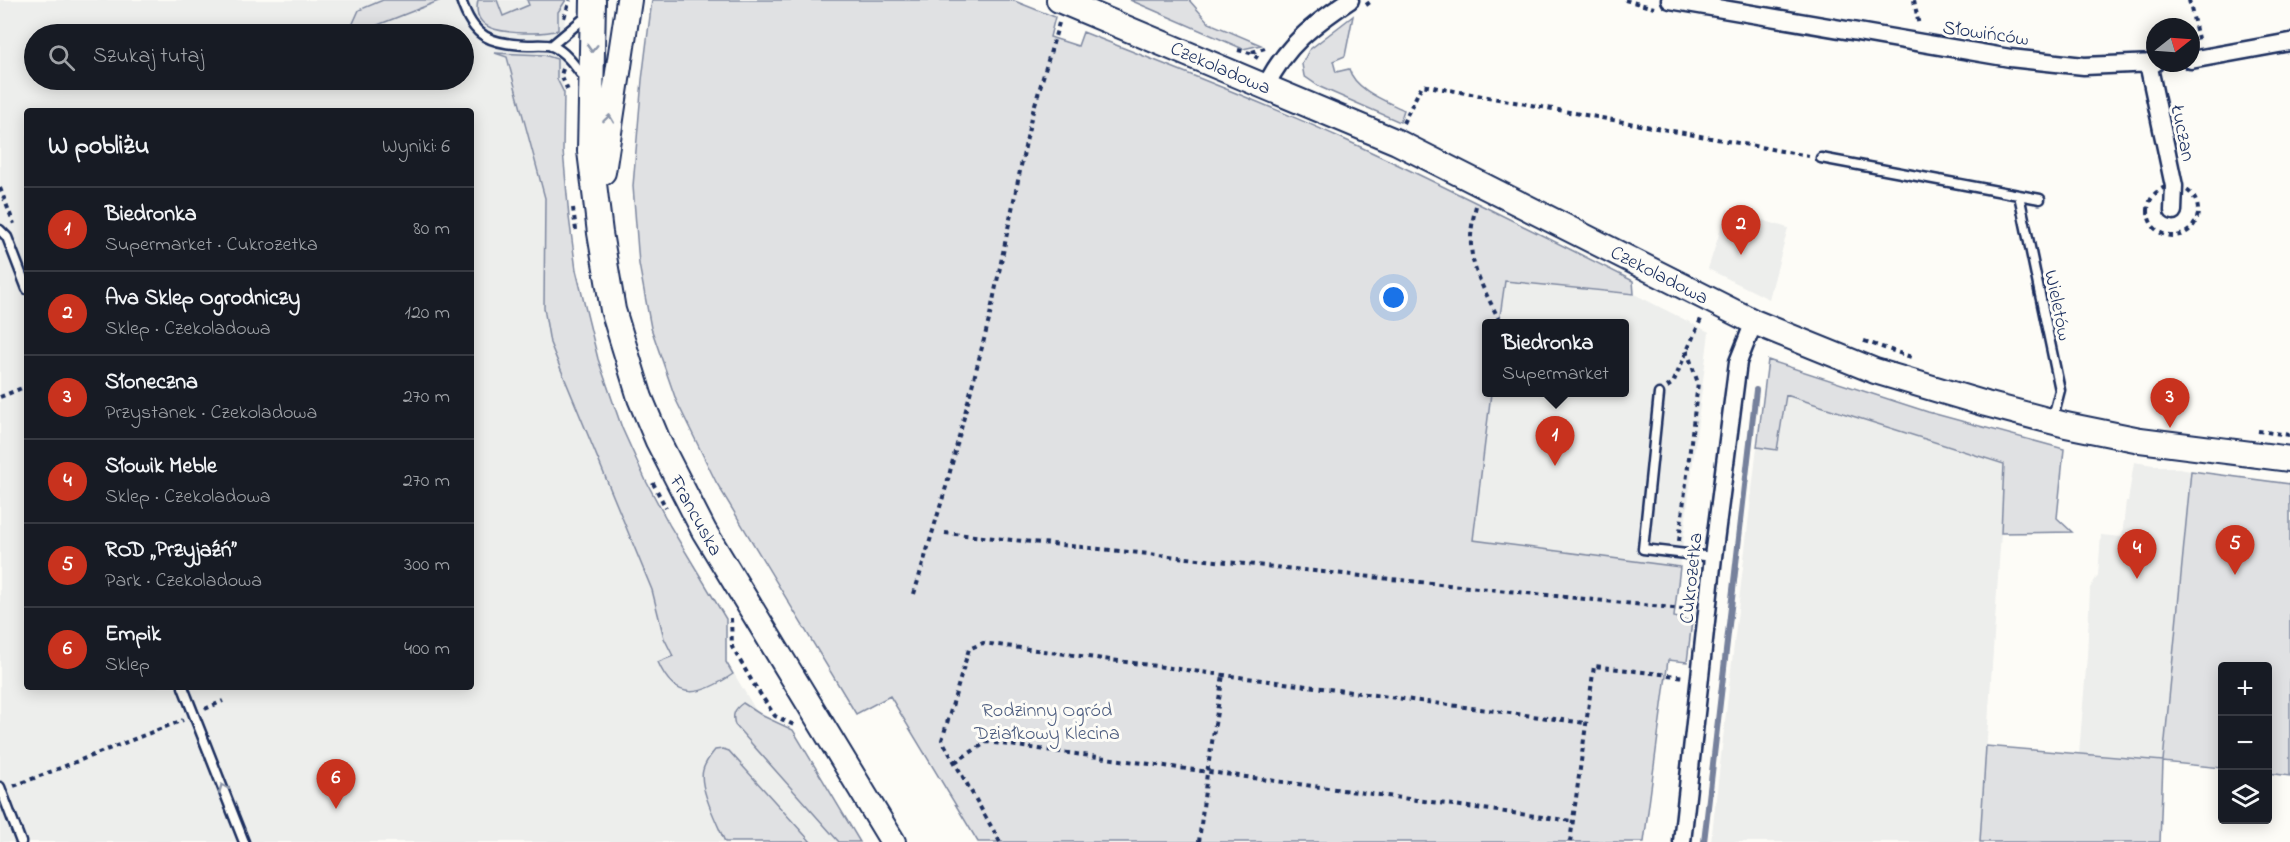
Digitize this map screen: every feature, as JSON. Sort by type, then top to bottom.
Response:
[{"type":"street","points":[[597,198],[606,156],[609,121],[629,0]]},
{"type":"street","name":"Słowińców","points":[[1670,0],[2010,58],[2084,66],[2146,63]]},
{"type":"street","points":[[1266,86],[1277,64],[1295,43],[1346,1]]},
{"type":"street","name":"Czekoladowa","points":[[1063,2],[1397,142],[1754,322],[1875,370],[1986,404],[2140,440],[2290,459]]},
{"type":"street","name":"Francuska","points":[[593,5],[590,151],[608,287],[625,354],[640,398],[658,441],[704,531],[893,842]]},
{"type":"street","points":[[2200,52],[2290,42]]},
{"type":"street","name":"Łuczan","points":[[2154,72],[2174,186],[2174,211]]},
{"type":"street","name":"Cukrozetka","points":[[1682,842],[1713,557],[1738,362],[1754,322]]},
{"type":"lane","points":[[461,0],[466,16],[473,24]]},
{"type":"lane","points":[[551,46],[593,5]]},
{"type":"lane","points":[[474,25],[488,40],[508,45],[551,46],[570,60],[590,86]]},
{"type":"lane","points":[[1821,158],[2040,199]]},
{"type":"lane","name":"Wieletów","points":[[2019,195],[2060,390],[2052,421]]},
{"type":"lane","points":[[0,230],[7,237],[24,281]]},
{"type":"lane","points":[[1659,394],[1642,549],[1713,557]]},
{"type":"lane","points":[[184,690],[244,842]]},
{"type":"lane","points":[[0,787],[21,842]]},
{"type":"path","points":[[567,25],[564,17],[570,0]]},
{"type":"path","points":[[1914,0],[1919,27]]},
{"type":"path","points":[[2189,0],[2191,18]]},
{"type":"path","points":[[914,594],[946,487],[989,320],[1031,118],[1063,2]]},
{"type":"path","points":[[1252,54],[1265,48],[1267,50]]},
{"type":"path","points":[[1403,123],[1422,85],[1821,158]]},
{"type":"path","points":[[1478,199],[1471,230],[1473,267],[1499,319]]},
{"type":"path","points":[[1659,394],[1673,383],[1703,315]]},
{"type":"path","points":[[1863,341],[1919,360]]},
{"type":"path","points":[[1677,554],[1698,383],[1687,350]]},
{"type":"path","points":[[0,397],[24,387]]},
{"type":"path","points":[[2251,430],[2290,435]]},
{"type":"path","points":[[945,533],[1707,611]]},
{"type":"path","points":[[1000,842],[942,740],[969,649],[983,643],[1585,723]]},
{"type":"path","points":[[742,664],[776,716],[796,725],[801,734]]},
{"type":"path","points":[[1570,842],[1594,666],[1701,679]]},
{"type":"path","points":[[1199,842],[1207,772],[1223,675]]},
{"type":"path","points":[[204,709],[223,701]]},
{"type":"path","points":[[14,786],[194,716]]},
{"type":"path","points":[[955,762],[987,742],[1572,821]]},
{"type":"shaded area","points":[[0,0],[565,0],[562,151],[568,225],[595,349],[622,425],[655,505],[726,618],[727,662],[758,714],[851,842],[0,842]]},
{"type":"shaded area","points":[[1727,209],[1788,228],[1769,299],[1708,269]]},
{"type":"shaded area","points":[[1505,280],[1634,294],[1709,332],[1680,567],[1473,541],[1491,397],[1629,397],[1629,319],[1500,319]]},
{"type":"shaded area","points":[[1785,395],[2004,464],[1980,842],[1711,842],[1757,447],[1777,450]]},
{"type":"shaded area","points":[[2134,462],[2191,471],[2163,762],[2079,754],[2090,588],[2098,575],[2101,535],[2122,537]]},
{"type":"green space","points":[[383,0],[441,0],[380,24],[353,24],[359,10]]},
{"type":"green space","points":[[478,0],[497,0],[503,16],[529,5],[527,0],[566,0],[558,12],[558,30],[524,33],[498,30],[484,24],[477,10]]},
{"type":"green space","name":"Rodzinny Ogród Działkowy Klecina","points":[[652,0],[1012,0],[1055,17],[1050,37],[1078,46],[1083,32],[1276,109],[1413,172],[1633,281],[1634,294],[1505,281],[1500,319],[1482,319],[1482,397],[1491,397],[1473,540],[1680,567],[1674,617],[1692,621],[1687,662],[1668,660],[1644,842],[978,842],[890,696],[856,714],[716,482],[676,400],[651,328],[639,264],[633,186],[642,80]]},
{"type":"green space","points":[[1130,0],[1189,0],[1209,23],[1261,45],[1243,49]]},
{"type":"green space","points":[[1353,16],[1345,56],[1333,61],[1336,72],[1349,69],[1364,89],[1404,110],[1400,122],[1320,87],[1304,76],[1302,64],[1309,50]]},
{"type":"green space","points":[[495,53],[544,55],[557,59],[557,79],[564,93],[563,151],[576,270],[598,359],[622,428],[646,481],[670,526],[726,619],[726,662],[733,674],[700,691],[681,690],[673,685],[658,662],[673,656],[664,638],[652,590],[550,343],[544,308],[545,198],[507,57]]},
{"type":"green space","points":[[1768,360],[1928,412],[2064,449],[2057,518],[2072,532],[2001,533],[2004,464],[1786,395],[1777,450],[1757,447]]},
{"type":"green space","points":[[2191,471],[2290,484],[2290,776],[2272,774],[2272,662],[2218,662],[2218,768],[2163,762],[2160,842],[1980,842],[1986,746],[2163,761]]},
{"type":"green space","points":[[743,703],[763,716],[793,730],[860,842],[839,842],[735,725],[734,712]]},
{"type":"green space","points":[[715,750],[729,751],[811,842],[725,842],[709,806],[702,777],[704,767]]},
{"type":"waterway","points":[[1704,842],[1756,390]]},
{"type":"place","name":"Ava Sklep Ogrodniczy","points":[[1741,255]]},
{"type":"place","name":"Słoneczna","points":[[2170,428]]},
{"type":"place","name":"Biedronka","points":[[1555,466]]},
{"type":"place","name":"ROD „Przyjaźń”","points":[[2235,575]]},
{"type":"place","name":"Słowik Meble","points":[[2137,579]]},
{"type":"place","name":"Empik","points":[[336,809]]}]
